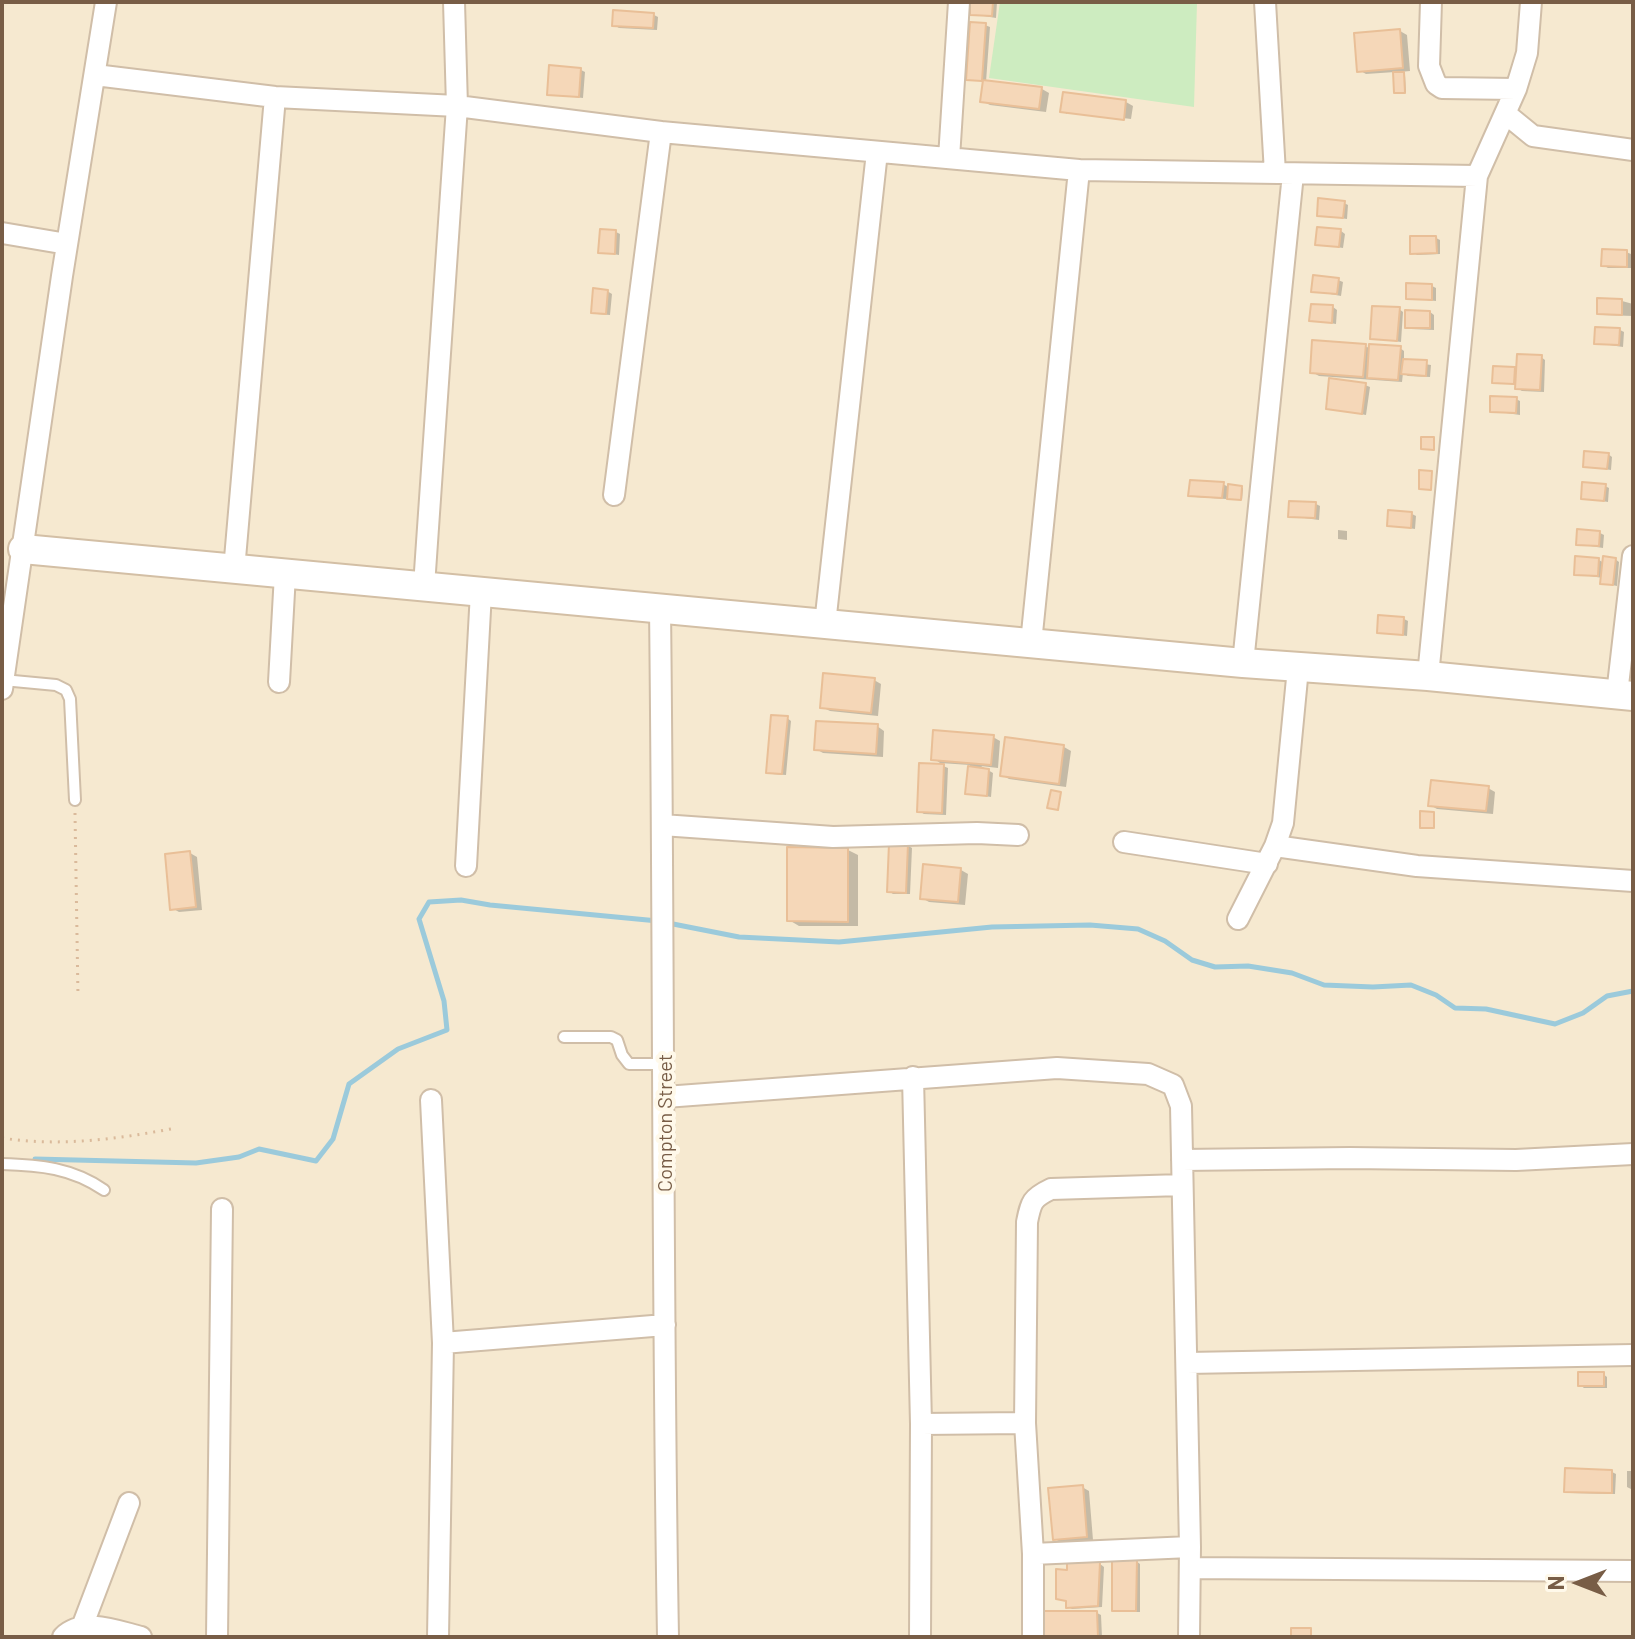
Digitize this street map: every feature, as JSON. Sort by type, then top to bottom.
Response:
[{"type":"street","points":[[3,685],[10,590],[23,549],[106,2]]},
{"type":"street","points":[[424,586],[457,106],[454,2]]},
{"type":"street","points":[[949,158],[959,2]]},
{"type":"street","points":[[1243,663],[1284,174],[1265,2]]},
{"type":"street","points":[[1431,2],[1429,66],[1436,84],[1442,88],[1516,89]]},
{"type":"street","points":[[1428,676],[1477,176],[1516,89],[1527,53],[1531,2]]},
{"type":"street","points":[[95,75],[275,97],[457,106],[661,132],[1079,170],[1477,176]]},
{"type":"street","points":[[234,570],[275,97]]},
{"type":"street","points":[[1506,114],[1533,136],[1633,150]]},
{"type":"street","points":[[614,495],[661,132]]},
{"type":"street","points":[[825,624],[877,152]]},
{"type":"street","points":[[1031,643],[1079,170]]},
{"type":"street","points":[[2,233],[67,244]]},
{"type":"street","points":[[23,549],[1243,663],[1428,676],[1625,695],[1633,556]]},
{"type":"street","points":[[279,682],[285,574]]},
{"type":"street","points":[[466,866],[481,592]]},
{"type":"street","name":"Compton Street","points":[[660,608],[668,1637]]},
{"type":"street","points":[[1238,919],[1271,855],[1283,823],[1298,668]]},
{"type":"street","points":[[662,825],[833,837],[977,833],[1018,835]]},
{"type":"street","points":[[1124,842],[1633,881]]},
{"type":"street","points":[[665,1097],[1057,1068],[1148,1074],[1173,1085],[1181,1106],[1189,1637]]},
{"type":"street","points":[[913,1077],[921,1424],[920,1637]]},
{"type":"street","points":[[431,1100],[443,1343],[438,1637]]},
{"type":"street","points":[[1182,1160],[1516,1160],[1633,1154]]},
{"type":"street","points":[[1033,1637],[1033,1554],[1025,1423],[1027,1222],[1030,1203],[1039,1194],[1051,1189],[1182,1185]]},
{"type":"street","points":[[217,1637],[222,1209]]},
{"type":"street","points":[[443,1343],[665,1325]]},
{"type":"street","points":[[1187,1363],[1633,1355]]},
{"type":"street","points":[[921,1424],[1025,1423]]},
{"type":"street","points":[[81,1632],[129,1503]]},
{"type":"street","points":[[1033,1554],[1633,1571]]},
{"type":"street","points":[[63,1637],[110,1628],[141,1637]]},
{"type":"lane","points":[[3,685],[56,685],[66,690],[70,699],[75,800]]},
{"type":"lane","points":[[564,1037],[611,1037],[617,1040],[629,1064],[665,1064]]},
{"type":"lane","points":[[2,1164],[55,1167],[86,1178],[104,1190]]},
{"type":"path","points":[[75,800],[78,997]]},
{"type":"path","points":[[2,1138],[77,1142],[176,1128]]},
{"type":"shaded area","points":[[2,2],[1633,2],[1633,1637],[2,1637]]},
{"type":"green space","points":[[1000,2],[1197,3],[1194,107],[989,78]]},
{"type":"building","points":[[970,2],[993,2],[992,16],[970,15]]},
{"type":"building","points":[[613,10],[654,13],[653,28],[612,26]]},
{"type":"building","points":[[970,22],[986,23],[982,81],[966,80]]},
{"type":"building","points":[[1400,29],[1403,68],[1357,72],[1354,33]]},
{"type":"building","points":[[549,65],[581,68],[579,97],[547,95]]},
{"type":"building","points":[[1393,72],[1404,72],[1405,93],[1394,93]]},
{"type":"building","points":[[983,80],[1042,87],[1039,109],[980,102]]},
{"type":"building","points":[[1063,92],[1126,100],[1124,120],[1060,112]]},
{"type":"building","points":[[1318,198],[1345,201],[1343,218],[1317,216]]},
{"type":"building","points":[[1317,227],[1341,229],[1339,247],[1315,245]]},
{"type":"building","points":[[600,229],[616,230],[615,254],[598,253]]},
{"type":"building","points":[[1410,236],[1436,236],[1437,253],[1410,254]]},
{"type":"building","points":[[1602,249],[1627,250],[1627,267],[1601,266]]},
{"type":"building","points":[[1313,275],[1339,278],[1337,294],[1311,292]]},
{"type":"building","points":[[1406,283],[1432,284],[1432,300],[1406,299]]},
{"type":"building","points":[[593,288],[608,290],[606,314],[591,313]]},
{"type":"building","points":[[1597,298],[1622,299],[1622,315],[1597,314]]},
{"type":"building","points":[[1311,304],[1333,305],[1332,323],[1309,321]]},
{"type":"building","points":[[1372,306],[1400,307],[1397,341],[1370,339]]},
{"type":"building","points":[[1405,310],[1430,311],[1430,328],[1405,328]]},
{"type":"building","points":[[1595,327],[1620,328],[1619,345],[1594,344]]},
{"type":"building","points":[[1312,340],[1366,344],[1363,377],[1310,373]]},
{"type":"building","points":[[1369,344],[1401,346],[1398,380],[1367,378]]},
{"type":"building","points":[[1517,354],[1542,355],[1540,390],[1515,389]]},
{"type":"building","points":[[1403,359],[1427,360],[1426,376],[1401,374]]},
{"type":"building","points":[[1493,366],[1515,367],[1514,384],[1492,383]]},
{"type":"building","points":[[1329,378],[1366,383],[1362,414],[1326,409]]},
{"type":"building","points":[[1490,396],[1517,397],[1516,413],[1490,412]]},
{"type":"building","points":[[1421,437],[1434,437],[1434,450],[1421,449]]},
{"type":"building","points":[[1584,451],[1609,453],[1607,469],[1583,467]]},
{"type":"building","points":[[1419,470],[1432,471],[1431,490],[1419,489]]},
{"type":"building","points":[[1190,480],[1224,482],[1222,498],[1188,496]]},
{"type":"building","points":[[1582,482],[1606,484],[1604,501],[1581,499]]},
{"type":"building","points":[[1228,484],[1242,486],[1241,500],[1227,499]]},
{"type":"building","points":[[1289,501],[1316,502],[1315,518],[1288,517]]},
{"type":"building","points":[[1388,510],[1412,512],[1411,528],[1387,526]]},
{"type":"building","points":[[1577,529],[1600,531],[1599,546],[1576,545]]},
{"type":"building","points":[[1575,556],[1599,558],[1598,576],[1574,575]]},
{"type":"building","points":[[1603,556],[1616,558],[1613,585],[1600,584]]},
{"type":"building","points":[[1378,615],[1404,617],[1403,635],[1377,633]]},
{"type":"building","points":[[823,673],[875,678],[871,713],[820,708]]},
{"type":"building","points":[[771,715],[788,716],[782,774],[766,773]]},
{"type":"building","points":[[816,721],[878,724],[876,754],[814,750]]},
{"type":"building","points":[[933,730],[994,735],[991,765],[931,760]]},
{"type":"building","points":[[1005,737],[1064,745],[1059,784],[1000,776]]},
{"type":"building","points":[[919,763],[944,764],[942,813],[917,812]]},
{"type":"building","points":[[968,766],[989,769],[987,796],[965,794]]},
{"type":"building","points":[[1431,780],[1489,786],[1486,811],[1428,806]]},
{"type":"building","points":[[1051,790],[1061,792],[1058,810],[1047,808]]},
{"type":"building","points":[[1420,811],[1434,812],[1434,828],[1420,828]]},
{"type":"building","points":[[889,843],[908,844],[906,893],[887,892]]},
{"type":"building","points":[[787,847],[848,848],[848,922],[787,921]]},
{"type":"building","points":[[190,851],[196,907],[170,910],[165,854]]},
{"type":"building","points":[[923,864],[961,868],[958,902],[920,899]]},
{"type":"building","points":[[1578,1372],[1604,1372],[1604,1386],[1578,1386]]},
{"type":"building","points":[[1565,1468],[1612,1470],[1612,1493],[1564,1492]]},
{"type":"building","points":[[1083,1485],[1087,1537],[1053,1540],[1048,1488]]},
{"type":"building","points":[[1112,1558],[1137,1559],[1136,1611],[1112,1611]]},
{"type":"building","points":[[1067,1561],[1100,1562],[1098,1606],[1066,1608],[1066,1601],[1056,1599],[1056,1569],[1067,1570]]},
{"type":"building","points":[[1044,1611],[1097,1611],[1098,1637],[1044,1637]]},
{"type":"building","points":[[1291,1628],[1311,1628],[1311,1637],[1291,1637]]},
{"type":"waterway","points":[[35,1159],[196,1163],[239,1157],[259,1149],[316,1161],[333,1139],[349,1084],[398,1049],[447,1030],[444,1001],[419,919],[429,902],[461,900],[658,921]]},
{"type":"waterway","points":[[668,923],[739,937],[839,942],[992,927],[1090,925],[1138,929],[1165,941],[1192,960],[1215,967],[1248,966],[1292,973],[1324,985],[1411,985],[1436,995],[1455,1008],[1486,1009],[1555,1024],[1583,1013],[1607,996],[1633,991]]}]
